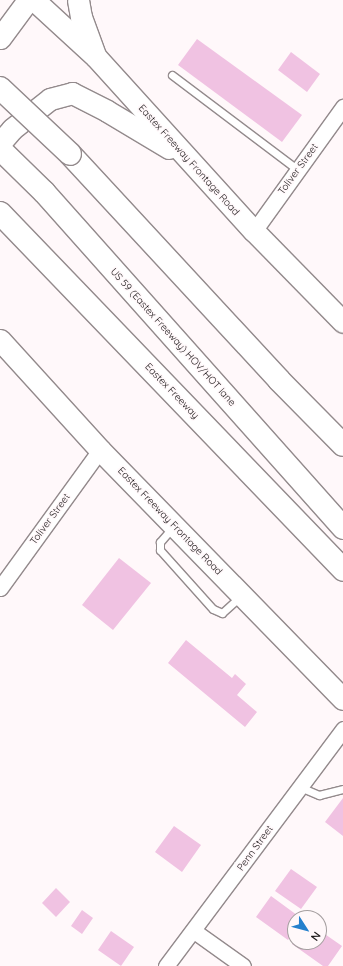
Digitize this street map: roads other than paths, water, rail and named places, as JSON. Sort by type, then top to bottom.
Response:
[{"type":"highway","points":[[0,88],[70,154],[274,374],[343,445]]},
{"type":"highway","name":"US 59 (Eastex Freeway) HOV/HOT lane","points":[[0,149],[44,192],[343,528]]},
{"type":"highway","name":"Eastex Freeway","points":[[8,220],[342,570]]},
{"type":"main road","points":[[0,38],[28,0]]},
{"type":"main road","name":"Eastex Freeway Frontage Road","points":[[34,0],[96,57],[254,231],[343,322]]},
{"type":"main road","points":[[78,0],[81,17],[96,57]]},
{"type":"main road","points":[[0,143],[12,129],[50,99],[72,93],[107,111],[188,160]]},
{"type":"main road","name":"Eastex Freeway Frontage Road","points":[[0,340],[100,450],[343,699]]},
{"type":"street","name":"Toliver Street","points":[[254,231],[343,107]]},
{"type":"street","name":"Toliver Street","points":[[0,588],[100,450]]},
{"type":"street","name":"Penn Street","points":[[166,966],[194,931],[343,729]]},
{"type":"street","points":[[194,931],[243,966]]},
{"type":"lane","points":[[172,76],[298,170]]},
{"type":"lane","points":[[174,525],[160,542],[160,550],[213,609],[222,612],[242,595]]},
{"type":"lane","points":[[300,787],[319,795],[343,789]]}]
